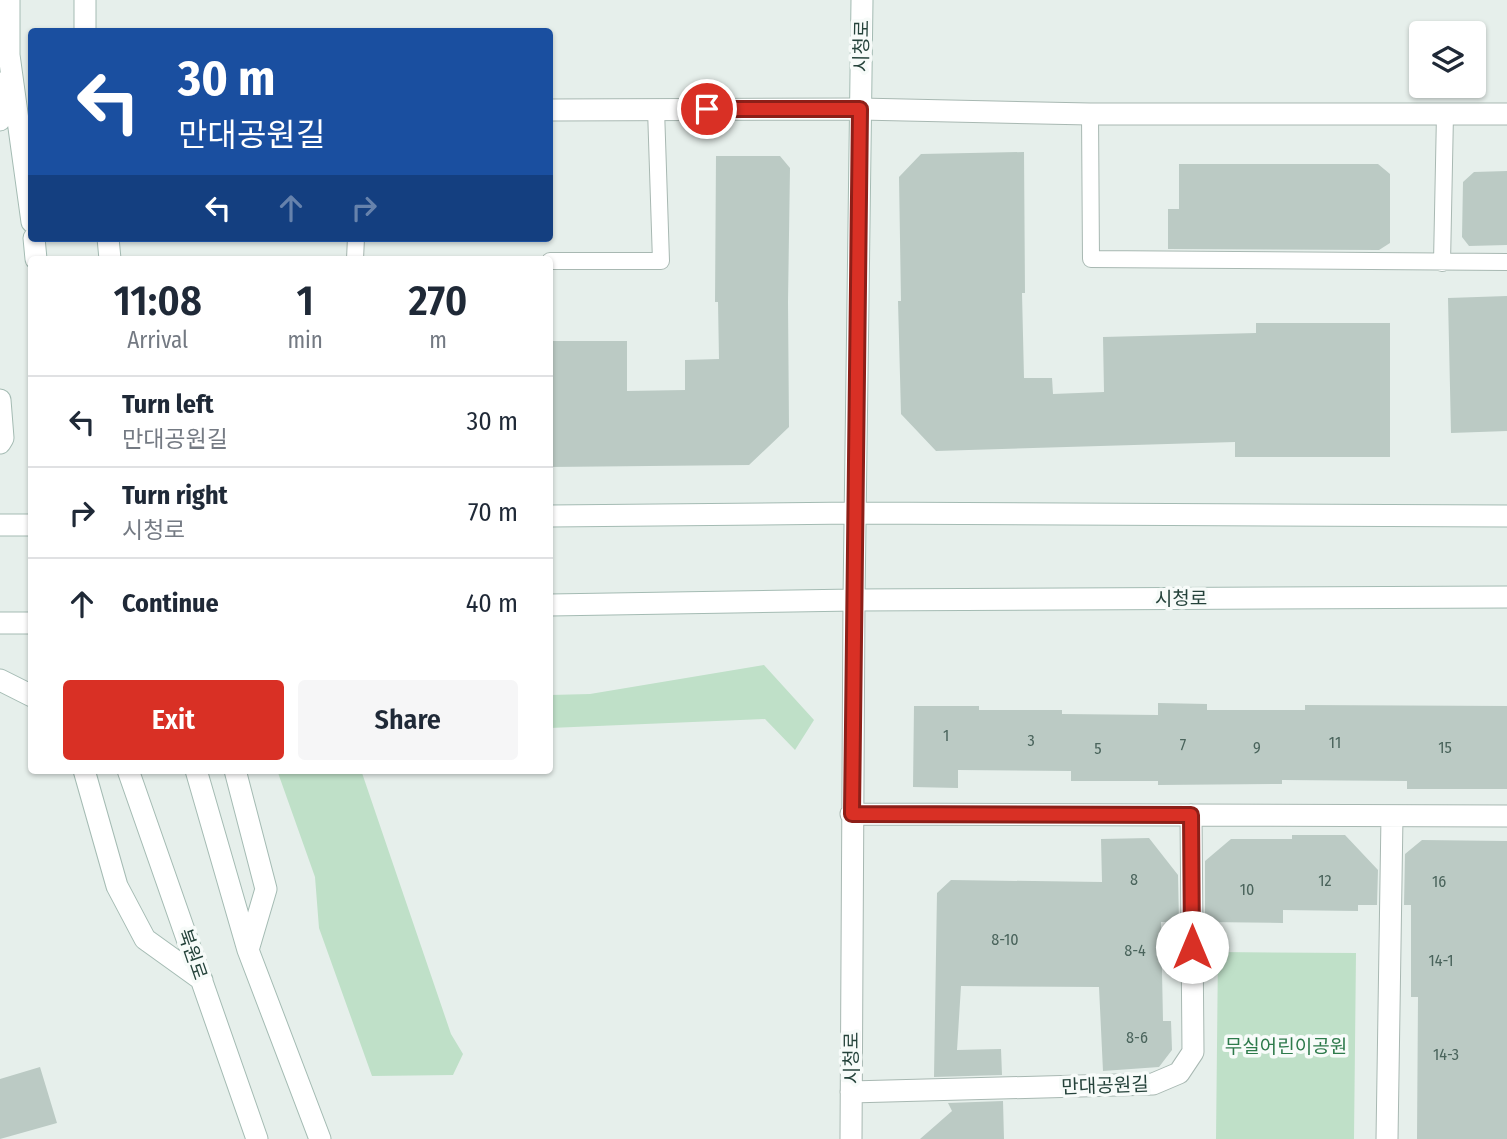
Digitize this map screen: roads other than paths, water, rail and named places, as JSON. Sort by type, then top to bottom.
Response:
[{"type":"street","points":[[9,0],[9,55],[28,193]]},
{"type":"street","points":[[85,0],[85,28]]},
{"type":"street","name":"시청로","points":[[851,1139],[854,600],[862,0]]},
{"type":"street","points":[[0,120],[9,55]]},
{"type":"street","points":[[553,110],[860,109],[1090,114],[1507,114]]},
{"type":"street","points":[[0,400],[3,438],[0,443]]},
{"type":"street","points":[[553,516],[855,513],[1507,516]]},
{"type":"street","points":[[0,525],[28,525]]},
{"type":"street","name":"시청로","points":[[553,605],[854,600],[1507,597]]},
{"type":"street","points":[[0,623],[28,623]]},
{"type":"street","points":[[0,680],[28,694]]},
{"type":"street","points":[[85,774],[117,886],[145,939],[202,980]]},
{"type":"street","name":"북원로","points":[[129,774],[257,1139]]},
{"type":"street","points":[[197,774],[248,950],[320,1139]]},
{"type":"street","points":[[236,774],[266,889],[248,950]]},
{"type":"street","points":[[852,814],[1507,817]]},
{"type":"street","name":"만대공원길","points":[[850,1092],[1153,1084],[1179,1073],[1193,1052],[1191,815]]},
{"type":"street","points":[[1387,1139],[1392,816]]},
{"type":"lane","points":[[553,261],[661,261],[656,109]]},
{"type":"lane","points":[[1090,114],[1091,259],[1507,262]]},
{"type":"lane","points":[[1442,263],[1445,114]]},
{"type":"park label","name":"무실어린이공원","points":[[1286,1046]]}]
